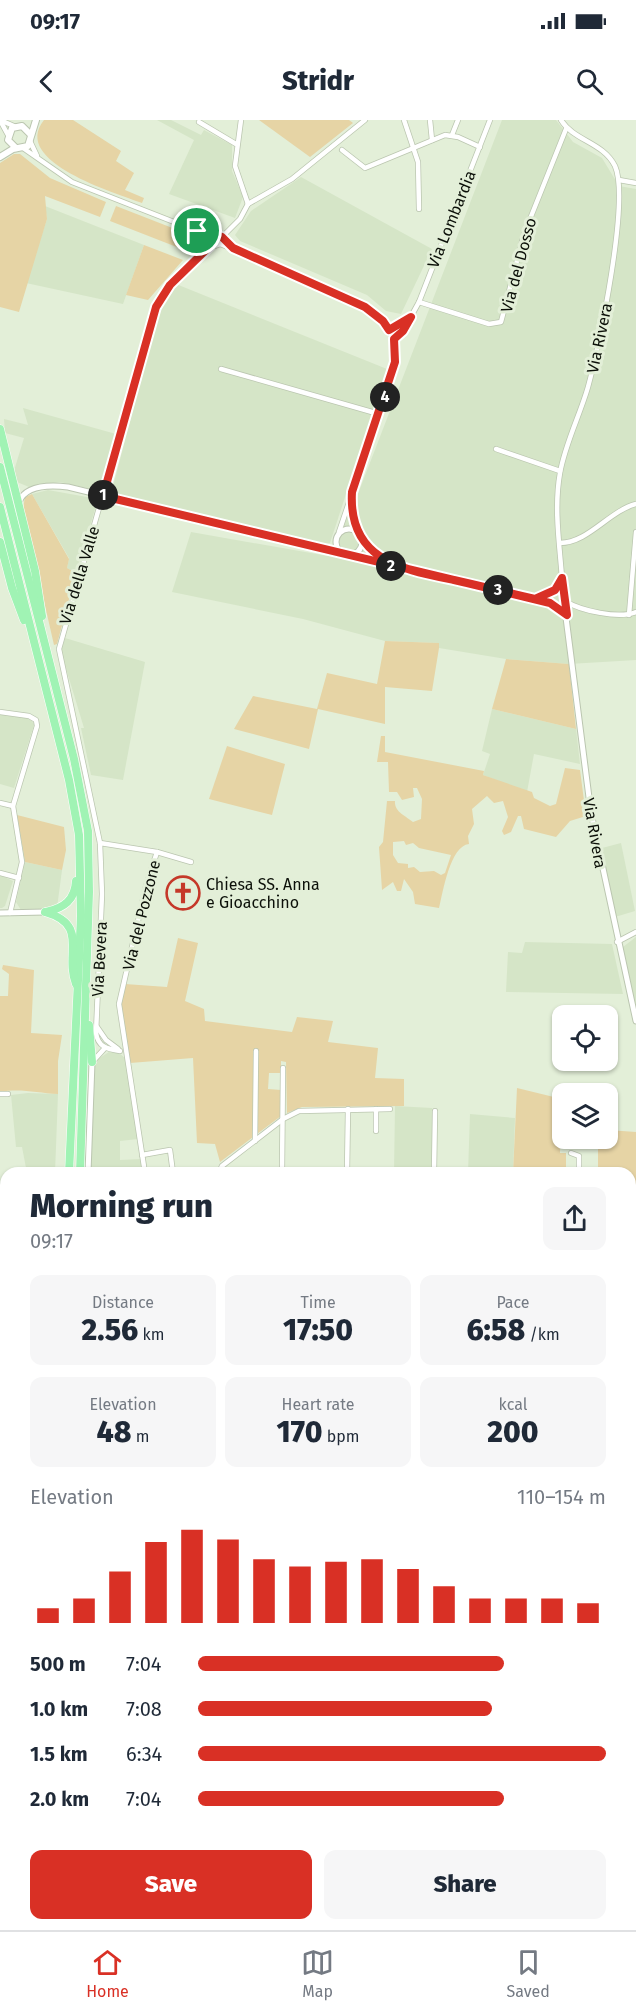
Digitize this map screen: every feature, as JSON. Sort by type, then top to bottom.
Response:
[{"type":"highway","points":[[0,429],[39,589],[46,648]]},
{"type":"highway","points":[[0,467],[74,759],[88,831],[90,892],[80,1167]]},
{"type":"highway","points":[[0,507],[76,809],[80,856],[69,1167]]},
{"type":"highway","points":[[0,542],[12,588],[36,653]]},
{"type":"highway","points":[[45,912],[65,905],[72,898],[76,889],[76,862],[80,856]]},
{"type":"highway","points":[[45,912],[57,915],[70,928],[74,937],[72,974],[77,987]]},
{"type":"highway","points":[[86,991],[92,1062]]},
{"type":"highway","points":[[66,1167],[69,1156]]},
{"type":"main road","points":[[0,157],[8,137],[19,126],[34,120]]},
{"type":"main road","points":[[0,157],[19,148],[31,138],[34,120]]},
{"type":"main road","points":[[19,126],[31,138]]},
{"type":"main road","points":[[8,137],[19,148]]},
{"type":"street","points":[[241,120],[236,144],[235,166],[248,204]]},
{"type":"street","points":[[218,240],[248,204],[292,179],[365,120]]},
{"type":"street","points":[[404,120],[418,162],[418,208]]},
{"type":"street","points":[[430,120],[432,140]]},
{"type":"street","points":[[452,135],[458,120]]},
{"type":"street","name":"Via Lombardia","points":[[394,339],[403,331],[419,302],[490,120]]},
{"type":"street","name":"Via Rivera","points":[[561,120],[566,129],[606,153],[619,180],[616,241],[601,335],[588,387],[560,471],[557,501],[563,592],[575,668],[583,764],[599,860],[636,1021]]},
{"type":"street","points":[[1,121],[19,126]]},
{"type":"street","points":[[1,121],[8,137]]},
{"type":"street","points":[[199,122],[236,144]]},
{"type":"street","name":"Via del Dosso","points":[[419,302],[489,324],[501,322],[524,234],[566,129]]},
{"type":"street","points":[[342,150],[366,168],[432,140],[452,135],[480,147]]},
{"type":"street","points":[[31,138],[37,156]]},
{"type":"street","points":[[19,148],[37,156],[72,182],[218,240],[365,307],[383,321],[394,339],[395,362],[350,503],[335,541],[325,549]]},
{"type":"street","points":[[619,180],[636,183]]},
{"type":"street","points":[[197,231],[218,240]]},
{"type":"street","name":"Via della Valle","points":[[100,843],[59,649],[156,307],[170,285],[218,240]]},
{"type":"street","points":[[389,330],[411,317]]},
{"type":"street","points":[[221,369],[379,414]]},
{"type":"street","points":[[496,449],[560,471]]},
{"type":"street","points":[[14,485],[29,491]]},
{"type":"street","points":[[19,503],[22,496],[29,491],[52,485],[535,599],[557,606],[567,614],[570,608],[576,606]]},
{"type":"street","points":[[350,503],[362,539],[377,554],[400,568]]},
{"type":"street","points":[[560,543],[575,540],[621,510],[636,504]]},
{"type":"street","points":[[346,512],[352,513]]},
{"type":"street","points":[[339,532],[350,528],[358,532]]},
{"type":"street","points":[[629,615],[636,532]]},
{"type":"street","points":[[353,555],[361,547],[362,539]]},
{"type":"street","points":[[335,541],[342,554]]},
{"type":"street","points":[[535,599],[552,591],[562,578]]},
{"type":"street","points":[[552,591],[563,592]]},
{"type":"street","points":[[550,603],[552,591]]},
{"type":"street","points":[[557,606],[565,601],[576,606],[629,615],[636,612]]},
{"type":"street","points":[[0,712],[29,716],[36,720],[37,726],[13,806],[12,816],[22,862],[10,913]]},
{"type":"street","points":[[0,803],[13,806]]},
{"type":"street","name":"Via del Pozzone","points":[[100,843],[157,852],[191,862]]},
{"type":"street","name":"Via Bevera","points":[[100,843],[102,894],[96,1025],[97,1039],[105,1048]]},
{"type":"street","name":"Via del Pozzone","points":[[125,978],[146,886],[157,852]]},
{"type":"street","points":[[0,873],[19,878]]},
{"type":"street","points":[[0,913],[45,912]]},
{"type":"street","points":[[617,942],[636,932]]},
{"type":"street","name":"Via Bevera","points":[[125,978],[119,1004],[144,1167]]},
{"type":"street","points":[[96,1025],[106,1040],[127,1057]]},
{"type":"street","points":[[88,1167],[92,1062],[105,1048],[106,1040]]},
{"type":"street","points":[[105,1048],[120,1051]]},
{"type":"street","points":[[255,1141],[256,1051]]},
{"type":"street","points":[[282,1167],[283,1068]]},
{"type":"street","points":[[0,1094],[8,1094]]},
{"type":"street","points":[[222,1167],[283,1119],[310,1110],[390,1108]]},
{"type":"street","points":[[347,1167],[348,1109]]},
{"type":"street","points":[[376,1109],[376,1131]]},
{"type":"street","points":[[434,1167],[435,1111]]},
{"type":"street","points":[[142,1155],[170,1150],[172,1167]]},
{"type":"street","points":[[571,1153],[579,1157],[579,1167]]},
{"type":"shaded area","points":[[44,120],[73,120],[121,151],[116,161],[134,173],[125,190],[144,198],[142,203],[70,174],[53,162],[41,149],[37,135]]},
{"type":"shaded area","points":[[157,120],[171,120],[201,135],[204,130],[232,145],[232,171],[243,197],[235,218],[169,194],[194,140]]},
{"type":"shaded area","points":[[259,120],[349,120],[353,123],[310,157]]},
{"type":"shaded area","points":[[502,120],[556,120],[573,142],[602,158],[619,186],[636,189],[636,660],[569,664],[506,659],[439,648],[438,643],[385,641],[303,619],[172,592],[191,532],[328,556],[356,499]]},
{"type":"shaded area","points":[[14,154],[20,154],[50,178],[106,202],[100,217],[45,196],[47,219],[19,312],[0,307],[0,163]]},
{"type":"shaded area","points":[[301,177],[432,249],[401,314],[386,311],[367,295],[240,241],[235,235],[251,211]]},
{"type":"shaded area","points":[[45,206],[144,245],[123,304],[26,283],[47,219]]},
{"type":"shaded area","points":[[116,206],[193,236],[199,242],[187,251],[110,221]]},
{"type":"shaded area","points":[[144,245],[183,260],[148,300],[126,295]]},
{"type":"shaded area","points":[[176,284],[387,369],[330,543],[323,545],[111,494],[156,322],[167,297]]},
{"type":"shaded area","points":[[23,408],[116,434],[101,491],[60,482],[29,487],[17,482],[13,474],[24,438],[5,433],[4,419],[28,425]]},
{"type":"shaded area","points":[[48,490],[98,499],[76,573],[67,568],[69,558],[32,494]]},
{"type":"shaded area","points":[[32,494],[69,559],[67,568],[76,573],[57,644],[54,645],[23,509],[25,497]]},
{"type":"shaded area","points":[[65,638],[145,662],[123,780],[91,775],[81,728],[84,728],[61,652]]},
{"type":"shaded area","points":[[385,641],[439,643],[439,648],[432,691],[385,687],[385,724],[318,709],[309,749],[234,729],[253,696],[317,709],[327,673],[377,684]]},
{"type":"shaded area","points":[[506,659],[569,664],[576,729],[492,709]]},
{"type":"shaded area","points":[[492,709],[576,729],[580,764],[534,754],[527,792],[483,775],[490,754],[482,751]]},
{"type":"shaded area","points":[[0,714],[24,717],[32,721],[34,725],[14,788],[0,784]]},
{"type":"shaded area","points":[[381,736],[385,736],[385,752],[484,771],[483,775],[532,792],[534,798],[550,806],[556,804],[565,768],[580,770],[586,816],[570,821],[556,837],[524,829],[521,816],[518,816],[511,832],[504,835],[502,831],[508,817],[503,801],[494,803],[487,796],[472,809],[474,824],[468,836],[469,844],[462,847],[452,861],[439,908],[415,904],[413,892],[404,879],[401,891],[397,891],[393,882],[382,890],[379,847],[383,842],[387,801],[395,801],[398,811],[413,822],[421,819],[422,799],[417,788],[413,788],[414,797],[402,800],[397,792],[389,792],[388,762],[377,762]],"holes":[[[404,841],[406,845],[413,843],[419,848],[451,855],[445,873],[441,875],[434,871],[420,872],[414,867],[408,868],[408,864],[398,863],[393,855],[393,842]]]},
{"type":"shaded area","points":[[227,746],[285,764],[272,815],[209,799]]},
{"type":"shaded area","points":[[17,815],[64,827],[66,850],[62,870],[25,862]]},
{"type":"shaded area","points":[[621,843],[635,911],[615,917],[602,848]]},
{"type":"shaded area","points":[[25,862],[62,870],[57,908],[21,910],[16,902]]},
{"type":"shaded area","points":[[0,875],[13,881],[5,906],[2,908],[0,908]]},
{"type":"shaded area","points":[[636,937],[636,1007],[623,947]]},
{"type":"shaded area","points":[[178,938],[198,943],[185,1001],[204,1009],[205,1021],[292,1032],[297,1017],[333,1021],[328,1042],[378,1048],[375,1078],[404,1079],[404,1106],[302,1107],[287,1113],[286,1062],[281,1061],[281,1073],[269,1073],[268,1089],[281,1090],[281,1116],[220,1162],[215,1144],[197,1143],[193,1058],[130,1063],[121,1005],[125,984],[167,987]]},
{"type":"shaded area","points":[[525,942],[612,944],[623,994],[506,992],[508,952],[522,953]]},
{"type":"shaded area","points":[[3,965],[34,970],[31,1033],[62,1035],[58,1061],[58,1094],[0,1092],[0,996],[8,996],[9,974],[2,969]]},
{"type":"shaded area","points":[[109,1052],[119,1053],[125,1058],[138,1139],[120,1141],[120,1160],[141,1159],[142,1167],[91,1167],[94,1069],[98,1059]]},
{"type":"shaded area","points":[[517,1088],[552,1097],[552,1149],[560,1149],[560,1153],[566,1153],[566,1167],[513,1167]]},
{"type":"shaded area","points":[[58,1094],[55,1167],[26,1167],[22,1147],[16,1147],[11,1095]]},
{"type":"shaded area","points":[[395,1106],[432,1108],[432,1167],[394,1167]]},
{"type":"shaded area","points":[[470,1114],[515,1118],[513,1167],[468,1167]]},
{"type":"shaded area","points":[[618,1131],[636,1132],[636,1167],[598,1167],[598,1149],[618,1149]]},
{"type":"place","name":"Chiesa SS. Anna e Gioacchino","points":[[183,893]]},
{"type":"route","points":[[197,231],[210,246],[170,285],[156,307],[103,496],[345,555],[353,555],[400,568],[550,603],[567,615],[562,578],[555,590],[535,599],[400,568],[377,554],[362,539],[352,513],[352,492],[390,381],[395,362],[394,339],[403,331],[411,317],[389,330],[383,321],[365,307],[233,248],[222,237],[197,231]]}]
